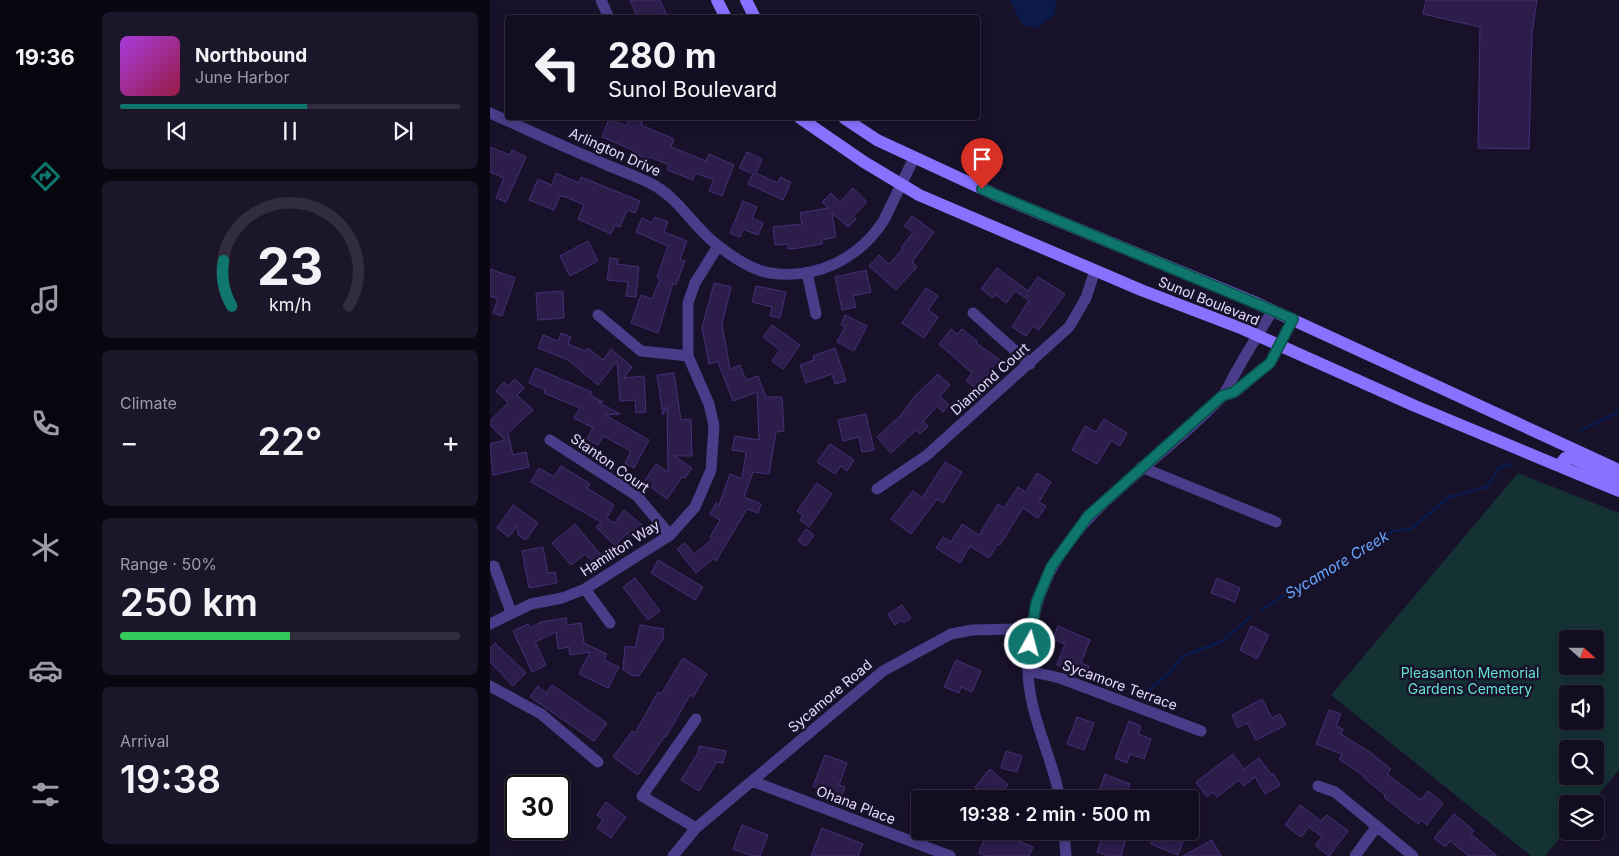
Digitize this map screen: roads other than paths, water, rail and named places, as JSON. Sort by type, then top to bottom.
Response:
[{"type":"main road","points":[[717,0],[724,15]]},
{"type":"main road","points":[[746,0],[754,15]]},
{"type":"main road","name":"Sunol Boulevard","points":[[803,120],[841,147],[919,195],[1257,336],[1619,491]]},
{"type":"main road","name":"Sunol Boulevard","points":[[847,120],[877,140],[914,158],[998,196],[1273,310],[1619,470]]},
{"type":"main road","points":[[1559,466],[1565,458],[1572,458],[1619,479]]},
{"type":"street","points":[[601,0],[608,15]]},
{"type":"street","name":"Arlington Drive","points":[[490,113],[505,120]]},
{"type":"street","name":"Arlington Drive","points":[[506,120],[650,183],[665,192],[718,246],[747,265],[770,273],[807,274],[834,266],[855,253],[878,229],[914,158]]},
{"type":"street","name":"Hamilton Way","points":[[490,624],[511,612],[531,604],[562,598],[585,589],[670,534],[695,507],[704,491],[714,456],[714,426],[709,404],[688,356],[688,303],[696,283],[718,246]]},
{"type":"street","name":"Diamond Court","points":[[876,489],[927,455],[1069,327],[1086,298],[1096,270]]},
{"type":"street","points":[[807,274],[816,314]]},
{"type":"street","points":[[1057,790],[1032,703],[1028,671],[1030,631],[1036,603],[1051,567],[1088,516],[1222,396],[1273,310]]},
{"type":"street","points":[[973,313],[1030,364]]},
{"type":"street","points":[[598,315],[641,351],[688,356]]},
{"type":"street","points":[[1222,396],[1234,392],[1270,363],[1293,319]]},
{"type":"street","name":"Stanton Court","points":[[550,440],[637,496],[670,534]]},
{"type":"street","points":[[1141,467],[1276,522]]},
{"type":"street","points":[[494,566],[511,612]]},
{"type":"street","points":[[585,589],[610,623]]},
{"type":"street","name":"Sycamore Road","points":[[673,856],[696,828],[883,670],[951,634],[981,630],[1018,629],[1030,631]]},
{"type":"street","name":"Sycamore Terrace","points":[[1028,671],[1060,678],[1201,731]]},
{"type":"street","points":[[490,686],[541,714],[598,762]]},
{"type":"street","points":[[696,719],[642,796],[696,828]]},
{"type":"street","name":"Ohana Place","points":[[752,781],[950,856]]},
{"type":"street","points":[[1318,786],[1335,792],[1413,856]]},
{"type":"street","points":[[1354,856],[1377,826]]},
{"type":"street","points":[[1065,840],[1066,856]]},
{"type":"water","points":[[1010,0],[1056,0],[1055,14],[1037,28],[1022,25]]},
{"type":"waterway","name":"Sycamore Creek","points":[[1581,430],[1619,412]]},
{"type":"waterway","name":"Sycamore Creek","points":[[1261,610],[1291,591],[1330,572],[1393,531],[1411,529],[1449,497],[1487,487],[1499,468],[1512,464]]},
{"type":"waterway","name":"Sycamore Creek","points":[[1129,694],[1149,690],[1170,672],[1183,656],[1223,641],[1251,616]]},
{"type":"park label","name":"Pleasanton Memorial Gardens Cemetery","points":[[1470,682]]}]
